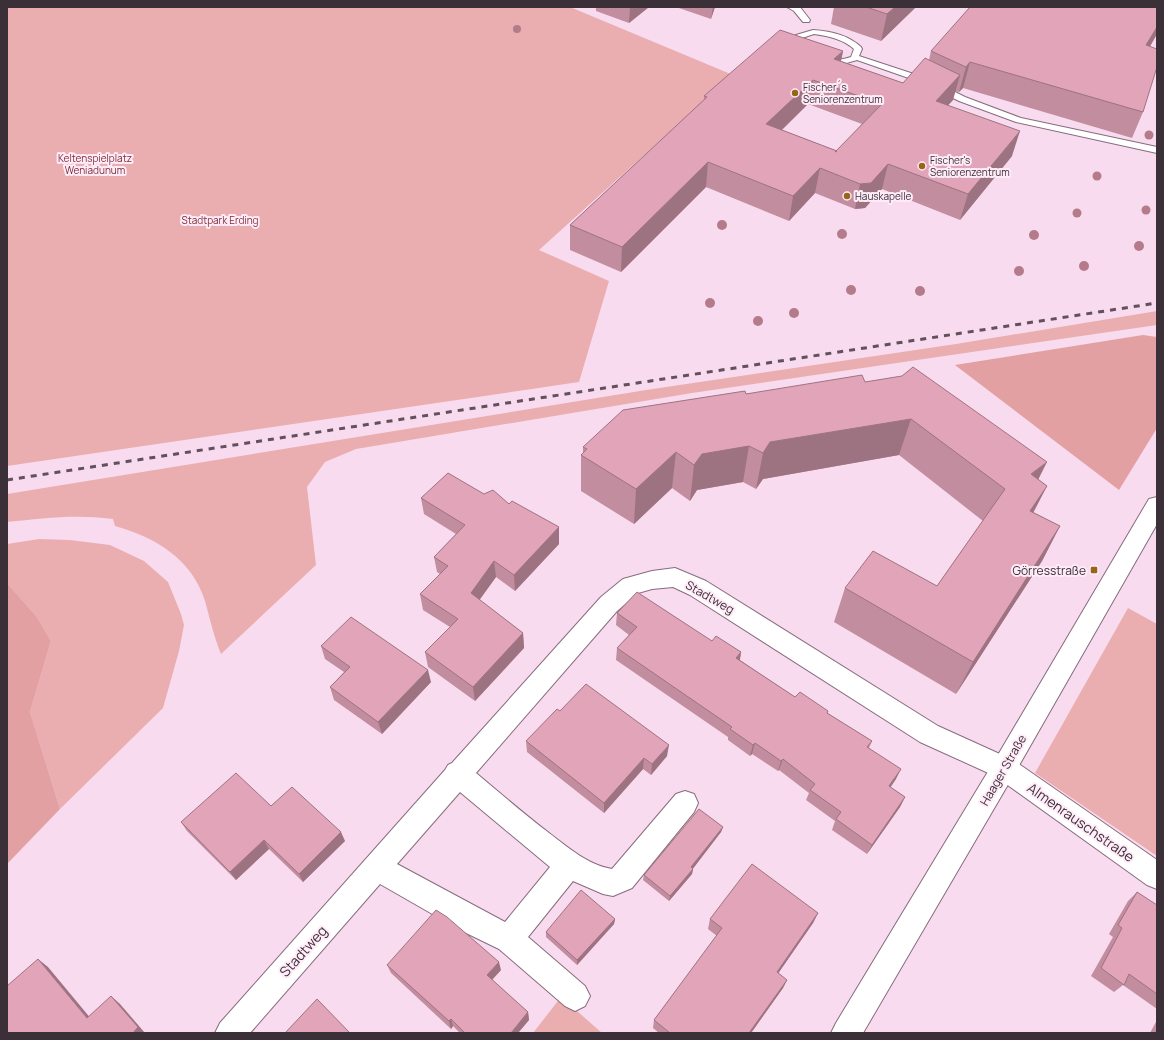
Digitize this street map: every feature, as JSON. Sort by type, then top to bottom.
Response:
[{"type":"street","name":"Haager Straße","points":[[846,1033],[1004,768],[1157,506]]},
{"type":"street","name":"Stadtweg","points":[[230,1033],[377,868],[458,773],[609,604],[631,586],[652,580],[675,577],[698,588],[929,734],[1004,768]]},
{"type":"street","name":"Almenrauschstraße","points":[[1004,768],[1157,876]]},
{"type":"street","points":[[458,773],[523,829],[569,865],[603,881],[613,883],[622,879],[685,803]]},
{"type":"street","points":[[509,939],[569,865]]},
{"type":"street","points":[[377,868],[472,921],[509,939],[575,996]]},
{"type":"lane","points":[[791,7],[797,9],[806,20]]},
{"type":"lane","points":[[855,57],[858,54],[858,49],[854,44],[821,32],[808,33],[798,36],[795,40],[795,45],[799,49],[823,59],[842,62],[855,57],[926,81],[962,99],[1019,120],[1157,150]]},
{"type":"green space","name":"Stadtpark Erding","points":[[7,7],[570,7],[733,75],[539,250],[609,281],[579,382],[7,466]]},
{"type":"green space","points":[[1157,311],[1157,325],[692,393],[356,449],[325,462],[307,487],[316,565],[221,654],[199,586],[191,573],[181,562],[158,543],[144,536],[115,526],[113,519],[73,517],[7,522],[7,494],[646,390],[956,344]]},
{"type":"green space","points":[[39,539],[70,540],[110,545],[144,561],[168,582],[184,625],[179,651],[163,708],[60,809],[30,712],[51,641],[37,617],[7,583],[7,544]]},
{"type":"green space","points":[[1128,608],[1157,624],[1157,856],[1035,773]]},
{"type":"green space","points":[[561,997],[602,1033],[533,1033]]},
{"type":"shaded area","points":[[1143,335],[1157,337],[1157,428],[1119,490],[955,365]]},
{"type":"shaded area","points":[[7,583],[37,617],[51,641],[30,712],[60,809],[7,864]]},
{"type":"building","points":[[866,7],[895,7],[887,14]]},
{"type":"building","points":[[970,7],[1157,7],[1157,27],[1146,45],[1157,49],[1157,67],[1143,112],[970,62],[966,67],[931,51]]},
{"type":"building","points":[[780,30],[843,51],[834,59],[903,83],[925,58],[960,75],[936,101],[1020,131],[968,194],[888,164],[871,183],[860,184],[820,168],[793,196],[708,162],[622,247],[570,225],[707,97],[704,96]],"holes":[[[813,80],[882,104],[836,151],[766,124]]]},
{"type":"building","points":[[913,367],[1047,462],[1031,474],[1047,486],[1030,511],[1060,526],[973,662],[845,588],[873,551],[937,586],[1005,489],[911,419],[770,442],[763,453],[749,446],[702,454],[694,465],[676,452],[636,489],[581,455],[587,449],[583,447],[623,410],[745,391],[746,394],[862,375],[865,382],[902,376]]},
{"type":"building","points":[[448,473],[484,494],[493,490],[509,504],[512,501],[559,527],[514,575],[494,561],[471,593],[523,633],[473,687],[425,652],[458,619],[420,594],[448,566],[434,557],[465,525],[421,498]]},
{"type":"building","points":[[637,592],[712,641],[716,636],[741,652],[736,658],[795,697],[800,692],[828,711],[827,713],[872,741],[867,747],[901,769],[889,786],[905,797],[872,845],[836,819],[841,812],[810,790],[815,784],[783,759],[781,761],[755,743],[753,745],[730,729],[732,727],[617,648],[637,627],[617,613]]},
{"type":"building","points":[[351,617],[428,670],[378,722],[330,687],[350,667],[321,646]]},
{"type":"building","points":[[586,684],[669,745],[652,764],[644,758],[604,803],[526,741],[557,709],[560,711]]},
{"type":"building","points":[[236,773],[271,806],[292,787],[341,832],[299,874],[264,840],[230,872],[181,822]]},
{"type":"building","points":[[699,809],[723,827],[691,867],[693,869],[670,896],[644,875]]},
{"type":"building","points":[[752,864],[818,913],[777,972],[787,980],[749,1033],[670,1033],[654,1020],[722,928],[710,919]]},
{"type":"building","points":[[581,890],[615,919],[577,960],[546,932]]},
{"type":"building","points":[[1137,892],[1157,905],[1157,994],[1129,974],[1124,985],[1101,968],[1122,928],[1118,925]]},
{"type":"building","points":[[436,910],[447,917],[499,962],[487,975],[528,1012],[511,1033],[465,1033],[451,1019],[449,1021],[387,965]]},
{"type":"building","points":[[38,959],[87,1018],[111,996],[138,1027],[133,1033],[7,1033],[7,986]]},
{"type":"building","points":[[317,999],[350,1033],[285,1033]]},
{"type":"railway","points":[[7,480],[1157,303]]},
{"type":"place","name":"Fischer´s Seniorenzentrum","points":[[795,93]]},
{"type":"place","name":"Fischer's Seniorenzentrum","points":[[922,166]]},
{"type":"place","name":"Hauskapelle","points":[[847,196]]},
{"type":"place","name":"Görresstraße","points":[[1094,570]]},
{"type":"park label","name":"Keltenspielplatz Weniadunum","points":[[95,164]]}]
